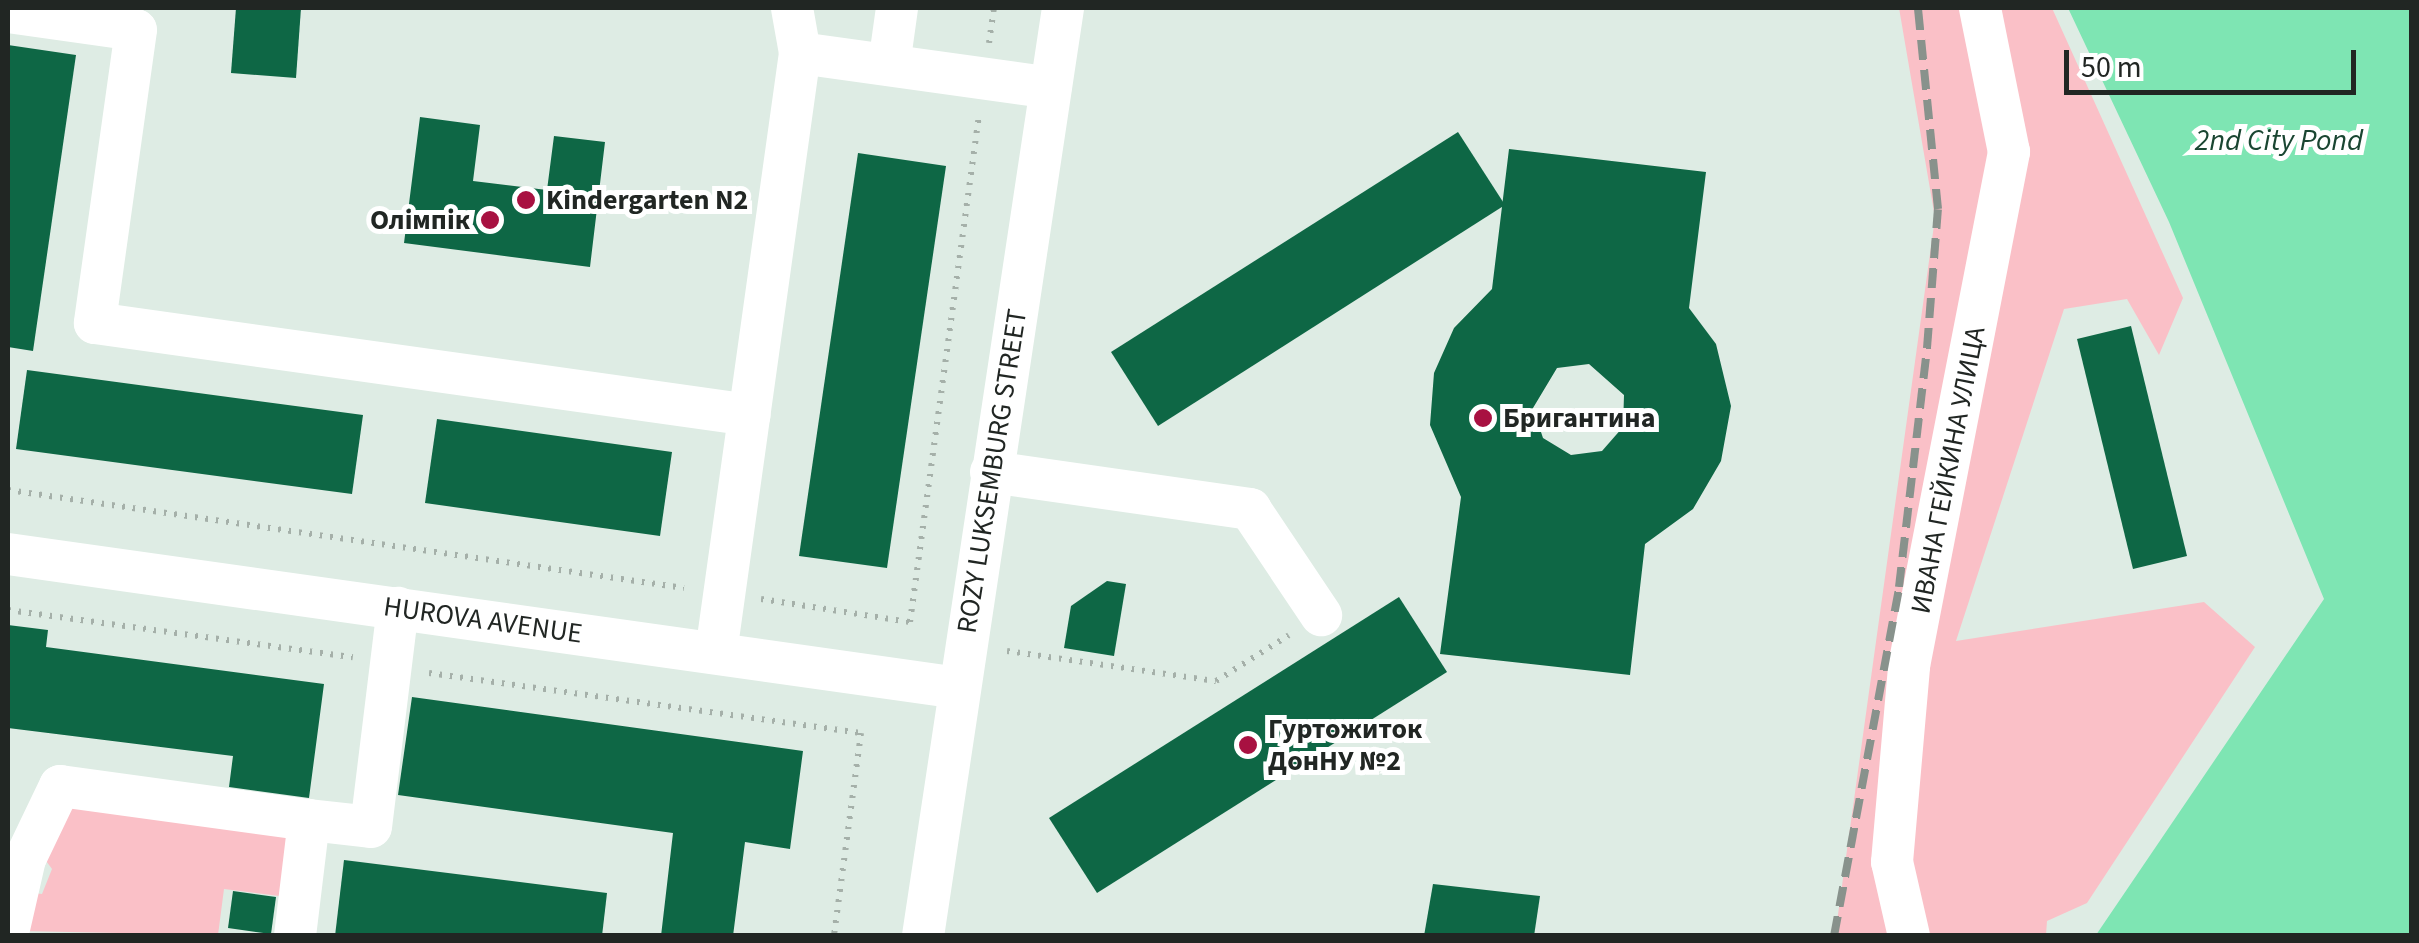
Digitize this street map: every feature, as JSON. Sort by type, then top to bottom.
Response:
[{"type":"street","points":[[716,653],[800,53],[792,8]]},
{"type":"street","points":[[889,66],[896,8]]},
{"type":"street","name":"ROZY LUKSEMBURG STREET","points":[[923,936],[1064,8]]},
{"type":"street","name":"ИВАНА ГЕЙКИНА УЛИЦА","points":[[1909,936],[1892,862],[1909,666],[2010,152],[1980,8]]},
{"type":"street","points":[[8,12],[136,30],[94,323],[750,416]]},
{"type":"street","points":[[800,53],[1051,88]]},
{"type":"street","points":[[991,472],[1250,509],[1321,615]]},
{"type":"street","name":"HUROVA AVENUE","points":[[8,554],[959,688]]},
{"type":"street","points":[[16,934],[25,859],[60,786],[371,828],[398,608]]},
{"type":"street","points":[[295,936],[309,820]]},
{"type":"path","points":[[8,490],[910,622],[994,8]]},
{"type":"path","points":[[1005,651],[1216,681],[1321,615]]},
{"type":"path","points":[[834,936],[860,733]]},
{"type":"shaded area","points":[[1899,8],[2052,8],[2183,298],[2159,355],[2127,299],[2064,309],[1956,641],[2204,602],[2255,647],[2087,903],[2047,921],[2046,935],[1835,936],[1935,218]]},
{"type":"shaded area","points":[[115,797],[305,822],[295,898],[224,889],[218,935],[20,931],[25,892],[42,894],[52,869],[41,854],[69,809]]},
{"type":"water","name":"2nd City Pond","points":[[2068,8],[2411,8],[2411,935],[2096,935],[2324,599],[2169,222]]},
{"type":"building","points":[[236,8],[301,8],[296,78],[231,73]]},
{"type":"building","points":[[8,45],[76,55],[33,351],[8,347]]},
{"type":"building","points":[[420,117],[480,125],[473,181],[547,190],[554,136],[605,142],[590,267],[404,243]]},
{"type":"building","points":[[1458,132],[1505,205],[1158,426],[1111,352]]},
{"type":"building","name":"Бригантина","points":[[1509,149],[1706,172],[1689,308],[1716,344],[1731,406],[1721,461],[1693,509],[1645,544],[1630,675],[1440,654],[1461,497],[1430,425],[1434,373],[1454,328],[1492,289]],"holes":[[[1589,364],[1624,395],[1623,427],[1602,451],[1571,455],[1543,438],[1533,408],[1557,368]]]},
{"type":"building","points":[[858,153],[946,166],[887,568],[799,556]]},
{"type":"building","points":[[2131,326],[2187,556],[2133,569],[2077,339]]},
{"type":"building","points":[[27,370],[363,415],[352,494],[16,449]]},
{"type":"building","points":[[437,419],[672,452],[660,536],[425,503]]},
{"type":"building","points":[[1107,581],[1126,584],[1114,656],[1064,648],[1071,606]]},
{"type":"building","name":"Гуртожиток ДонНУ №2","points":[[1399,597],[1447,672],[1097,893],[1049,818]]},
{"type":"building","points":[[8,625],[48,630],[46,647],[324,684],[309,798],[229,787],[233,756],[8,728]]},
{"type":"building","points":[[412,697],[803,751],[790,849],[745,842],[733,936],[661,936],[673,833],[398,795]]},
{"type":"building","points":[[344,860],[607,893],[602,936],[335,936]]},
{"type":"building","points":[[1433,884],[1540,896],[1534,936],[1424,936]]},
{"type":"building","points":[[233,891],[276,897],[271,934],[228,928]]},
{"type":"railway","points":[[1834,936],[1899,587],[1927,348],[1938,209],[1918,8]]},
{"type":"place","name":"Kindergarten N2","points":[[526,200]]},
{"type":"place","name":"Олімпік","points":[[490,220]]},
{"type":"place","name":"Бригантина","points":[[1483,418]]},
{"type":"place","name":"Гуртожиток ДонНУ №2","points":[[1248,745]]}]
